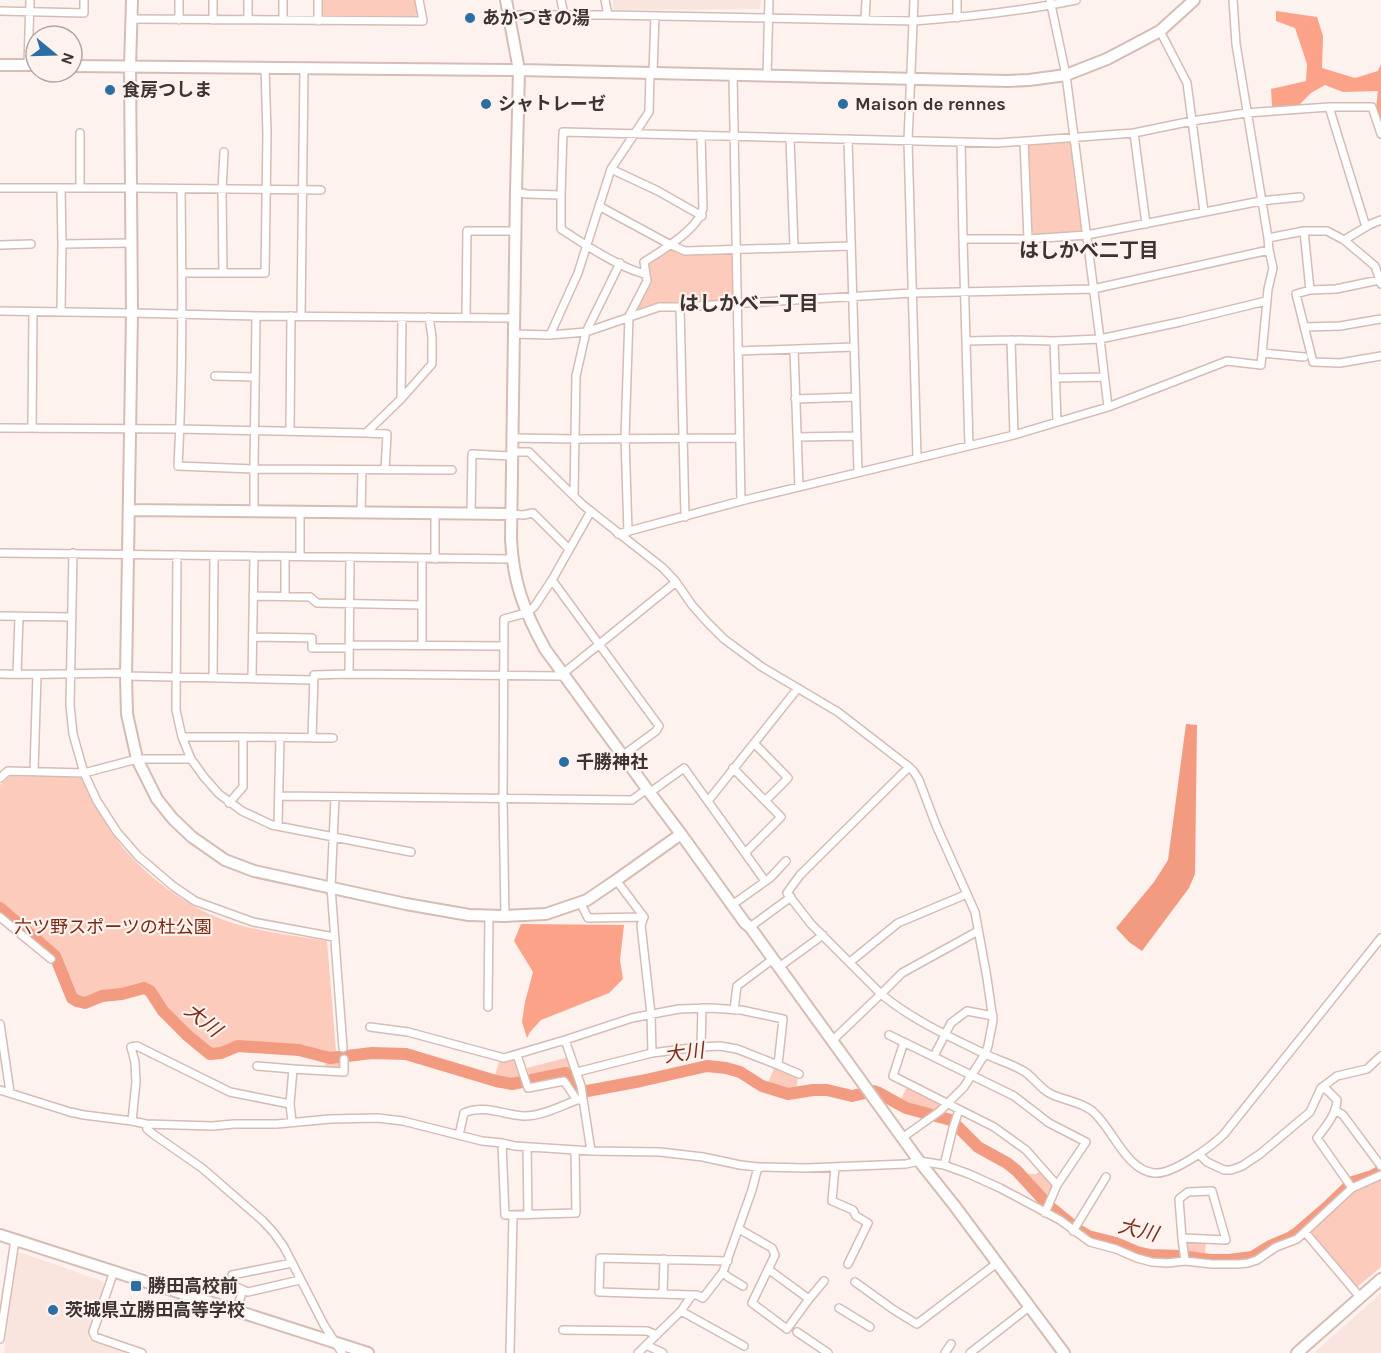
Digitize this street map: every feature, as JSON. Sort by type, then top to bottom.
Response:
[{"type":"street","points":[[30,0],[30,24]]},
{"type":"street","points":[[0,11],[84,13],[84,0]]},
{"type":"street","points":[[132,0],[130,67],[132,313],[127,714],[137,759],[157,799],[192,837],[225,860],[254,871],[406,904],[469,915],[546,914],[587,900],[681,834]]},
{"type":"street","points":[[179,0],[179,20]]},
{"type":"street","points":[[213,0],[213,20]]},
{"type":"street","points":[[248,0],[248,20]]},
{"type":"street","points":[[283,0],[283,20]]},
{"type":"street","points":[[318,0],[318,21]]},
{"type":"street","points":[[132,19],[423,21],[419,0]]},
{"type":"street","points":[[506,0],[519,70],[513,334],[512,559],[514,575],[526,613],[545,648],[622,756],[833,1040],[919,1161],[1064,1353]]},
{"type":"street","points":[[561,0],[564,15]]},
{"type":"street","points":[[605,0],[608,15]]},
{"type":"street","points":[[766,76],[769,0]]},
{"type":"street","points":[[865,20],[866,0]]},
{"type":"street","points":[[914,0],[908,141],[917,458]]},
{"type":"street","points":[[957,0],[957,18]]},
{"type":"street","points":[[519,15],[914,21],[957,18],[1076,0]]},
{"type":"street","points":[[84,66],[519,70],[1029,81],[1066,75],[1107,59],[1160,31],[1194,0]]},
{"type":"street","points":[[618,534],[741,501],[1014,435],[1107,406],[1227,361],[1261,365],[1266,301],[1273,268],[1246,113],[1236,44],[1233,0]]},
{"type":"street","points":[[1051,3],[1066,75],[1107,406]]},
{"type":"street","points":[[550,334],[578,273],[611,169],[649,112],[655,16]]},
{"type":"street","points":[[1160,31],[1187,83],[1204,212]]},
{"type":"street","points":[[0,65],[24,65]]},
{"type":"street","points":[[182,273],[265,273],[267,134],[265,68]]},
{"type":"street","points":[[300,316],[303,69]]},
{"type":"street","points":[[733,75],[741,501]]},
{"type":"street","points":[[1329,107],[1366,227]]},
{"type":"street","points":[[645,274],[636,272],[561,229],[564,132],[998,143],[1134,133],[1246,113],[1329,107],[1381,107]]},
{"type":"street","points":[[1372,107],[1381,134]]},
{"type":"street","points":[[80,133],[80,188]]},
{"type":"street","points":[[1134,133],[1146,224]]},
{"type":"street","points":[[628,532],[625,438],[629,316],[647,281],[644,262],[682,236],[702,216],[701,135]]},
{"type":"street","points":[[790,138],[794,247]]},
{"type":"street","points":[[848,139],[858,472]]},
{"type":"street","points":[[1024,141],[1028,239]]},
{"type":"street","points":[[961,142],[969,445]]},
{"type":"street","points":[[223,273],[224,152]]},
{"type":"street","points":[[611,169],[702,216]]},
{"type":"street","points":[[0,188],[321,190]]},
{"type":"street","points":[[61,188],[61,312]]},
{"type":"street","points":[[181,189],[182,314],[178,466],[254,469],[452,470]]},
{"type":"street","points":[[516,192],[561,195]]},
{"type":"street","points":[[963,239],[1028,239],[1087,235],[1261,201],[1300,197]]},
{"type":"street","points":[[599,206],[685,251],[850,246]]},
{"type":"street","points":[[1344,240],[1381,220]]},
{"type":"street","points":[[466,317],[467,231],[515,231]]},
{"type":"street","points":[[1268,238],[1304,231],[1327,231],[1344,240],[1378,265],[1380,282],[1336,289],[1310,290],[1296,294],[1313,362],[1340,363],[1381,356]]},
{"type":"street","points":[[1304,231],[1310,290]]},
{"type":"street","points":[[62,244],[131,243]]},
{"type":"street","points":[[0,245],[31,244]]},
{"type":"street","points":[[513,334],[586,332],[659,307],[912,293],[1094,289],[1269,250]]},
{"type":"street","points":[[574,495],[576,376],[586,332],[620,263]]},
{"type":"street","points":[[966,341],[1100,339],[1266,301]]},
{"type":"street","points":[[680,307],[685,517]]},
{"type":"street","points":[[0,311],[514,318]]},
{"type":"street","points":[[32,428],[33,312]]},
{"type":"street","points":[[254,511],[256,316]]},
{"type":"street","points":[[290,431],[291,316]]},
{"type":"street","points":[[401,399],[402,317]]},
{"type":"street","points":[[366,433],[432,364],[429,317]]},
{"type":"street","points":[[1304,327],[1340,326],[1381,319]]},
{"type":"street","points":[[1011,340],[1014,435]]},
{"type":"street","points":[[1054,341],[1057,422]]},
{"type":"street","points":[[738,351],[854,347]]},
{"type":"street","points":[[794,350],[799,487]]},
{"type":"street","points":[[1263,353],[1304,357]]},
{"type":"street","points":[[215,376],[255,377]]},
{"type":"street","points":[[1055,378],[1104,377]]},
{"type":"street","points":[[795,399],[855,397]]},
{"type":"street","points":[[0,428],[254,430],[387,434],[385,470]]},
{"type":"street","points":[[797,437],[856,436]]},
{"type":"street","points":[[512,438],[739,438]]},
{"type":"street","points":[[471,514],[472,454],[529,452],[591,511],[663,568],[692,605],[724,639],[762,667],[838,712],[914,772],[975,912],[993,1016],[985,1054],[964,1087],[940,1111],[902,1138]]},
{"type":"street","points":[[361,512],[362,470]]},
{"type":"street","points":[[129,510],[533,513],[569,549]]},
{"type":"street","points":[[505,916],[504,620],[526,613],[534,607],[591,511]]},
{"type":"street","points":[[300,512],[300,556]]},
{"type":"street","points":[[435,513],[435,559]]},
{"type":"street","points":[[0,553],[512,559]]},
{"type":"street","points":[[73,553],[70,705],[73,734],[84,773],[117,832],[138,856],[173,886],[195,901],[253,922],[334,937]]},
{"type":"street","points":[[177,555],[176,710],[182,737],[191,759],[204,777],[229,803],[257,819],[333,838],[411,852]]},
{"type":"street","points":[[213,678],[214,556]]},
{"type":"street","points":[[252,678],[254,556]]},
{"type":"street","points":[[285,557],[285,596]]},
{"type":"street","points":[[350,557],[350,674]]},
{"type":"street","points":[[422,558],[422,645]]},
{"type":"street","points":[[552,580],[659,726],[656,731],[622,756]]},
{"type":"street","points":[[312,738],[314,675],[560,676],[676,582]]},
{"type":"street","points":[[253,596],[310,597],[317,603],[422,605]]},
{"type":"street","points":[[0,616],[72,617]]},
{"type":"street","points":[[17,674],[19,616]]},
{"type":"street","points":[[252,637],[312,638],[312,648],[422,645],[504,646]]},
{"type":"street","points":[[0,674],[72,673],[313,680]]},
{"type":"street","points":[[34,771],[37,675]]},
{"type":"street","points":[[708,801],[798,688]]},
{"type":"street","points":[[229,803],[243,787],[243,736]]},
{"type":"street","points":[[182,737],[333,738]]},
{"type":"street","points":[[278,826],[280,738]]},
{"type":"street","points":[[754,743],[788,778],[765,801]]},
{"type":"street","points":[[0,778],[8,771],[84,773],[137,759],[191,759]]},
{"type":"street","points":[[909,767],[800,875],[787,892],[811,924],[881,994],[909,1014],[945,1034],[1024,1071],[1047,1092],[1084,1106],[1102,1121],[1135,1164],[1141,1168],[1155,1173],[1164,1173],[1216,1142],[1381,938]]},
{"type":"street","points":[[280,796],[632,800],[684,768],[765,881]]},
{"type":"street","points":[[733,768],[781,817],[746,852]]},
{"type":"street","points":[[335,798],[331,887],[342,1048]]},
{"type":"street","points":[[732,905],[765,881],[786,861]]},
{"type":"street","points":[[616,880],[644,917]]},
{"type":"street","points":[[850,962],[898,923],[967,894]]},
{"type":"street","points":[[750,927],[791,897]]},
{"type":"street","points":[[580,902],[588,918],[644,917]]},
{"type":"street","points":[[488,1007],[489,916]]},
{"type":"street","points":[[0,917],[51,960]]},
{"type":"street","points":[[644,917],[641,925],[651,1014],[652,1053]]},
{"type":"street","points":[[833,1040],[902,973],[978,931]]},
{"type":"street","points":[[734,1010],[737,986],[823,936]]},
{"type":"street","points":[[701,1047],[702,1008]]},
{"type":"street","points":[[370,1027],[408,1032],[504,1058],[651,1014],[679,1009],[734,1010],[783,1019],[778,1065]]},
{"type":"street","points":[[934,1056],[951,1023],[967,1011],[993,1016]]},
{"type":"street","points":[[0,1024],[9,1092]]},
{"type":"street","points":[[889,1035],[1014,1096],[1049,1123],[1086,1142],[1057,1185],[1047,1207]]},
{"type":"street","points":[[566,1040],[581,1086],[580,1100],[591,1151]]},
{"type":"street","points":[[904,1042],[894,1076],[948,1104],[958,1113],[994,1127],[1026,1150],[1057,1185]]},
{"type":"street","points":[[132,1120],[136,1082],[135,1062],[131,1047],[137,1046],[230,1092],[290,1104]]},
{"type":"street","points":[[577,1072],[652,1053],[720,1046],[736,1049],[799,1074]]},
{"type":"street","points":[[517,1055],[528,1088],[564,1081],[580,1100]]},
{"type":"street","points":[[1199,1154],[1207,1162],[1224,1170],[1242,1166],[1310,1112],[1321,1088],[1337,1076],[1367,1069],[1381,1056]]},
{"type":"street","points":[[257,1066],[344,1072],[344,1059]]},
{"type":"street","points":[[292,1122],[290,1104],[293,1069]]},
{"type":"street","points":[[1321,1088],[1328,1090],[1337,1100],[1328,1124],[1317,1138],[1350,1185]]},
{"type":"street","points":[[0,1090],[70,1112],[146,1124],[212,1126],[377,1118],[403,1121],[483,1141],[515,1146],[591,1151],[660,1152],[758,1167],[835,1167],[906,1164],[919,1161],[944,1165],[1047,1207],[1073,1231],[1090,1242],[1137,1258],[1167,1263],[1184,1261],[1212,1264],[1248,1263],[1257,1260],[1276,1247],[1297,1239],[1350,1185],[1381,1175]]},
{"type":"street","points":[[459,1135],[464,1113],[470,1110],[479,1108],[523,1116],[580,1100]]},
{"type":"street","points":[[1335,1110],[1343,1115],[1381,1165]]},
{"type":"street","points":[[944,1165],[958,1113]]},
{"type":"street","points":[[146,1124],[147,1129],[202,1168],[274,1233],[284,1247],[339,1350]]},
{"type":"street","points":[[502,1143],[505,1215],[513,1216],[576,1213],[575,1150]]},
{"type":"street","points":[[527,1147],[528,1215]]},
{"type":"street","points":[[728,1261],[600,1258],[599,1292],[697,1295],[703,1298],[723,1272],[728,1261],[758,1167]]},
{"type":"street","points":[[835,1167],[832,1201],[853,1210],[856,1216],[868,1223],[848,1264]]},
{"type":"street","points":[[1073,1231],[1106,1177]]},
{"type":"street","points":[[1182,1238],[1226,1240],[1212,1191],[1188,1192],[1179,1199],[1182,1238],[1183,1251],[1184,1261]]},
{"type":"street","points":[[510,1353],[513,1216]]},
{"type":"street","points":[[739,1229],[772,1248],[775,1255],[752,1303],[787,1329],[824,1281]]},
{"type":"street","points":[[1305,1232],[1360,1297]]},
{"type":"street","points":[[0,1235],[236,1311],[339,1350],[368,1353]]},
{"type":"street","points":[[0,1339],[15,1240]]},
{"type":"street","points":[[663,1294],[664,1259]]},
{"type":"street","points":[[292,1263],[232,1275],[232,1285],[248,1292],[300,1280]]},
{"type":"street","points":[[855,1282],[917,1324],[997,1263]]},
{"type":"street","points":[[768,1269],[809,1299]]},
{"type":"street","points":[[114,1271],[93,1332],[95,1337],[142,1353]]},
{"type":"street","points":[[723,1272],[743,1286]]},
{"type":"street","points":[[1298,1353],[1381,1279]]},
{"type":"street","points":[[236,1311],[243,1290]]},
{"type":"street","points":[[638,1353],[681,1311],[692,1295]]},
{"type":"street","points":[[970,1353],[1029,1307]]},
{"type":"street","points":[[839,1308],[870,1327]]},
{"type":"street","points":[[681,1311],[744,1347]]},
{"type":"street","points":[[562,1330],[647,1331],[657,1335]]},
{"type":"street","points":[[796,1332],[828,1353]]},
{"type":"street","points":[[945,1353],[951,1344]]},
{"type":"street","points":[[646,1345],[663,1353]]},
{"type":"shaded area","points":[[612,0],[761,0],[760,9],[614,10]]},
{"type":"shaded area","points":[[1276,11],[1317,17],[1323,36],[1322,68],[1355,78],[1378,71],[1381,64],[1381,123],[1376,108],[1378,91],[1343,92],[1325,85],[1311,93],[1298,106],[1272,106],[1271,89],[1306,81],[1307,64],[1295,28],[1276,21]]},
{"type":"shaded area","points":[[1186,724],[1197,725],[1195,874],[1189,888],[1142,951],[1129,942],[1116,928],[1154,882],[1168,860]]},
{"type":"shaded area","points":[[521,924],[624,925],[620,960],[623,979],[609,993],[541,1020],[527,1038],[522,1022],[533,972],[514,941]]},
{"type":"shaded area","name":"茨城県立勝田高等学校","points":[[17,1253],[102,1281],[104,1284],[88,1336],[90,1341],[127,1353],[4,1353]]},
{"type":"shaded area","points":[[1381,1293],[1381,1353],[1314,1353]]},
{"type":"green space","points":[[320,0],[415,0],[417,15],[413,17],[320,17]]},
{"type":"green space","points":[[1071,141],[1085,231],[1036,235],[1031,231],[1027,144]]},
{"type":"green space","points":[[670,248],[684,254],[731,253],[733,256],[732,300],[653,304],[638,309],[651,282],[646,263]]},
{"type":"green space","name":"六ツ野スポーツの杜公園","points":[[10,776],[82,777],[112,833],[122,846],[147,873],[177,896],[209,914],[237,924],[327,941],[336,1051],[340,1051],[340,1068],[325,1067],[326,1055],[321,1049],[239,1043],[216,1052],[209,1051],[168,1015],[147,987],[104,994],[84,1001],[73,997],[56,955],[0,906],[0,785]]},
{"type":"green space","points":[[516,1056],[524,1079],[512,1082],[494,1078],[500,1059]]},
{"type":"green space","points":[[569,1057],[577,1082],[567,1071],[530,1078],[527,1068]]},
{"type":"green space","points":[[775,1066],[798,1077],[796,1091],[767,1085]]},
{"type":"green space","points":[[908,1085],[939,1101],[940,1107],[932,1114],[899,1103]]},
{"type":"green space","points":[[1042,1170],[1055,1185],[1047,1202],[1022,1174],[1036,1174]]},
{"type":"green space","points":[[1381,1178],[1381,1267],[1356,1288],[1309,1232],[1352,1191]]},
{"type":"green space","points":[[1187,1238],[1206,1239],[1205,1256],[1184,1255],[1184,1243]]},
{"type":"waterway","name":"大川","points":[[0,908],[55,956],[72,998],[85,1003],[102,996],[144,988],[150,991],[163,1011],[210,1054],[221,1053],[238,1046],[299,1050],[330,1058],[372,1053],[406,1054],[512,1084],[566,1073],[578,1091],[582,1092],[707,1066],[740,1072],[762,1086],[788,1094],[827,1090],[852,1096],[873,1091],[906,1108],[951,1120],[978,1147],[1017,1171],[1050,1207],[1088,1236],[1150,1255],[1210,1260],[1252,1257],[1297,1233],[1353,1182],[1381,1171]]},
{"type":"place","name":"あかつきの湯","points":[[470,18]]},
{"type":"place","name":"食房つしま","points":[[110,90]]},
{"type":"place","name":"シャトレーゼ","points":[[486,104]]},
{"type":"place","name":"Maison de rennes","points":[[843,104]]},
{"type":"place","name":"千勝神社","points":[[564,762]]},
{"type":"place","name":"勝田高校前","points":[[136,1286]]},
{"type":"place","name":"茨城県立勝田高等学校","points":[[53,1310]]},
{"type":"district","name":"はしかべ二丁目","points":[[1089,250]]},
{"type":"district","name":"はしかべ一丁目","points":[[749,303]]}]
